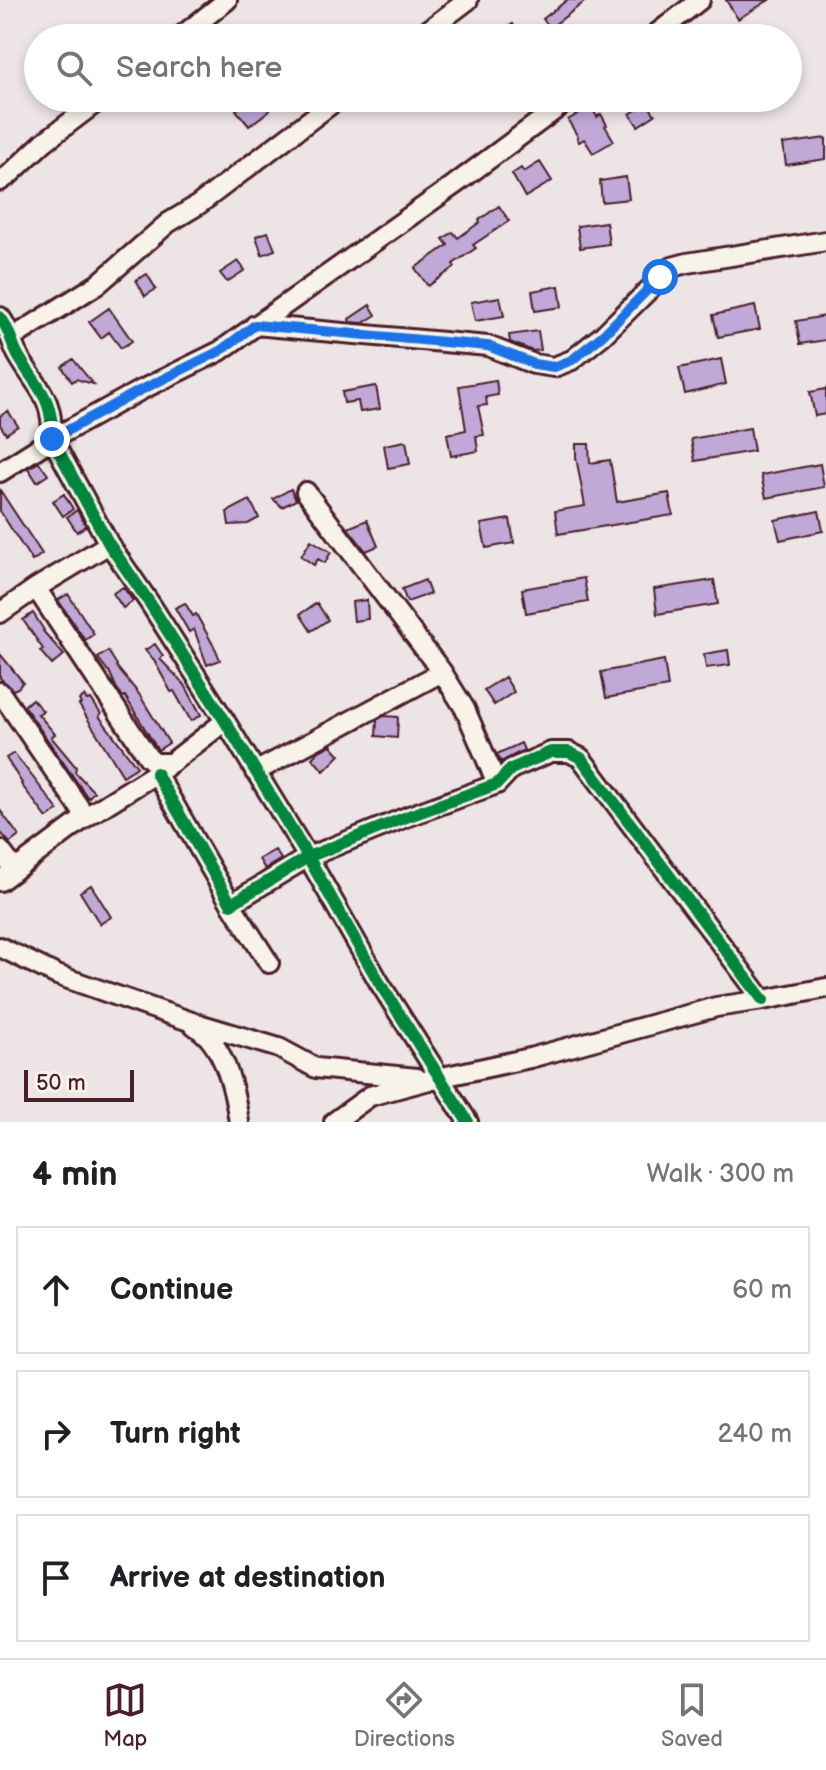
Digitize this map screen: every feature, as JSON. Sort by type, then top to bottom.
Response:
[{"type":"street","points":[[197,24],[227,0]]},
{"type":"street","points":[[436,24],[468,0]]},
{"type":"street","points":[[669,24],[700,0]]},
{"type":"street","points":[[0,181],[84,112]]},
{"type":"street","points":[[12,338],[98,284],[168,223],[198,205],[321,112]]},
{"type":"street","points":[[0,472],[139,391],[220,351],[552,112]]},
{"type":"street","points":[[255,325],[488,346],[534,364],[554,367],[572,360],[603,335],[672,267],[826,241]]},
{"type":"street","points":[[0,317],[8,326],[19,357],[49,403],[53,420],[52,439],[109,544],[225,721],[437,1079],[468,1122]]},
{"type":"street","points":[[306,492],[442,672],[465,709],[497,784]]},
{"type":"street","points":[[0,613],[109,544]]},
{"type":"street","points":[[36,588],[148,757],[164,768],[231,904],[269,963]]},
{"type":"street","points":[[255,772],[442,672]]},
{"type":"street","points":[[0,692],[86,817]]},
{"type":"street","points":[[0,850],[7,875],[86,817],[164,768],[225,721]]},
{"type":"street","points":[[231,904],[308,857],[497,784],[511,769],[551,752],[569,752],[581,758],[763,1000]]},
{"type":"street","points":[[0,947],[57,975],[189,1021],[279,1048],[316,1068],[437,1079]]},
{"type":"street","points":[[801,994],[826,972]]},
{"type":"street","points":[[334,1122],[370,1096],[530,1058],[716,1007],[826,988]]},
{"type":"street","points":[[189,1021],[209,1037],[222,1060],[235,1095],[239,1122]]},
{"type":"building","points":[[567,0],[587,0],[555,24],[547,24],[543,19]]},
{"type":"building","points":[[726,0],[769,0],[738,19]]},
{"type":"building","points":[[238,112],[267,112],[249,126]]},
{"type":"building","points":[[581,112],[594,112],[597,117],[601,114],[614,141],[593,153],[584,139],[579,142],[568,120]]},
{"type":"building","points":[[653,112],[655,115],[638,126],[630,114]]},
{"type":"building","points":[[826,138],[826,159],[786,165],[783,144]]},
{"type":"building","points":[[540,162],[552,181],[525,197],[512,174],[521,168],[524,172]]},
{"type":"building","points":[[626,177],[629,199],[602,202],[600,181]]},
{"type":"building","points":[[499,206],[509,221],[473,245],[476,248],[428,286],[415,268],[448,245],[443,239],[453,232],[458,238]]},
{"type":"building","points":[[606,222],[609,244],[580,248],[577,226]]},
{"type":"building","points":[[268,232],[275,250],[262,255],[256,236]]},
{"type":"building","points":[[238,261],[245,270],[227,282],[220,273]]},
{"type":"building","points":[[147,274],[156,289],[145,296],[136,280]]},
{"type":"building","points":[[559,286],[562,307],[535,311],[532,291]]},
{"type":"building","points":[[500,297],[504,316],[475,321],[471,302]]},
{"type":"building","points":[[370,305],[376,315],[363,323],[350,322],[349,319]]},
{"type":"building","points":[[755,306],[760,329],[718,337],[713,315]]},
{"type":"building","points":[[109,308],[132,341],[121,348],[109,332],[101,338],[89,322]]},
{"type":"building","points":[[826,316],[826,340],[800,344],[796,321]]},
{"type":"building","points":[[538,331],[541,350],[533,351],[510,342],[509,335]]},
{"type":"building","points":[[73,359],[93,384],[76,379],[72,382],[62,367]]},
{"type":"building","points":[[721,359],[726,384],[685,394],[679,368]]},
{"type":"building","points":[[496,380],[498,395],[486,397],[487,405],[478,406],[484,435],[476,436],[478,451],[451,456],[447,434],[466,430],[459,386]]},
{"type":"building","points":[[376,386],[380,409],[360,412],[358,401],[344,403],[342,392]]},
{"type":"building","points":[[826,389],[826,414],[815,416],[810,392]]},
{"type":"building","points":[[8,411],[18,426],[6,434],[0,425],[0,416]]},
{"type":"building","points":[[750,428],[754,451],[695,461],[691,439]]},
{"type":"building","points":[[406,441],[410,464],[388,468],[384,445]]},
{"type":"building","points":[[576,444],[589,444],[590,463],[610,460],[617,502],[669,493],[673,515],[558,534],[555,511],[585,506]]},
{"type":"building","points":[[39,462],[48,475],[37,482],[28,468]]},
{"type":"building","points":[[820,464],[824,487],[766,498],[761,475]]},
{"type":"building","points":[[291,489],[296,500],[282,507],[273,499]]},
{"type":"building","points":[[0,490],[42,554],[32,561],[0,511]]},
{"type":"building","points":[[64,494],[73,509],[63,516],[53,501]]},
{"type":"building","points":[[250,500],[259,518],[248,524],[229,525],[227,512]]},
{"type":"building","points":[[77,510],[86,526],[77,532],[67,517]]},
{"type":"building","points":[[819,511],[823,531],[780,540],[775,520]]},
{"type":"building","points":[[510,519],[514,543],[486,548],[481,524]]},
{"type":"building","points":[[367,520],[378,546],[366,551],[348,528]]},
{"type":"building","points":[[311,540],[331,552],[325,563],[318,559],[314,565],[301,556]]},
{"type":"building","points":[[584,578],[588,602],[526,613],[522,589]]},
{"type":"building","points":[[425,580],[430,594],[407,602],[402,589]]},
{"type":"building","points":[[714,580],[718,604],[657,614],[654,589]]},
{"type":"building","points":[[123,587],[133,601],[123,608],[113,593]]},
{"type":"building","points":[[68,594],[94,634],[85,640],[58,600]]},
{"type":"building","points":[[367,600],[368,619],[354,621],[352,602]]},
{"type":"building","points":[[185,603],[193,616],[196,614],[220,660],[207,665],[194,629],[189,632],[175,608]]},
{"type":"building","points":[[317,603],[328,620],[311,631],[300,614]]},
{"type":"building","points":[[33,613],[43,631],[64,655],[52,665],[40,651],[43,649],[23,620]]},
{"type":"building","points":[[155,644],[163,656],[160,659],[185,685],[201,715],[191,721],[145,650]]},
{"type":"building","points":[[728,650],[730,665],[706,668],[704,654]]},
{"type":"building","points":[[108,651],[169,743],[158,750],[98,658]]},
{"type":"building","points":[[0,654],[23,682],[18,688],[13,690],[0,678]]},
{"type":"building","points":[[664,660],[668,687],[606,698],[601,672]]},
{"type":"building","points":[[505,677],[514,692],[494,705],[484,690]]},
{"type":"building","points":[[84,696],[87,700],[91,699],[101,714],[99,716],[137,767],[123,776],[79,705],[79,700]]},
{"type":"building","points":[[32,699],[43,711],[38,714],[55,734],[51,737],[76,767],[75,772],[94,792],[88,798],[24,706]]},
{"type":"building","points":[[384,716],[398,717],[397,738],[376,736],[377,720]]},
{"type":"building","points":[[521,743],[524,750],[501,762],[497,754]]},
{"type":"building","points":[[331,745],[340,755],[324,771],[312,758]]},
{"type":"building","points":[[14,753],[58,810],[47,818],[6,758]]},
{"type":"building","points":[[0,810],[19,836],[10,843],[0,832]]},
{"type":"building","points":[[275,850],[281,859],[265,869],[259,859]]},
{"type":"building","points":[[91,885],[111,917],[100,924],[80,892]]},
{"type":"cycle path","points":[[0,317],[19,357],[47,403],[52,439],[109,544],[225,721],[379,982],[468,1122]]},
{"type":"cycle path","points":[[156,773],[231,904],[308,857],[497,784],[511,769],[551,752],[569,752],[581,758],[763,1000]]},
{"type":"route","points":[[52,439],[220,351],[255,325],[488,346],[534,364],[554,367],[572,360],[603,335],[660,277]]}]
